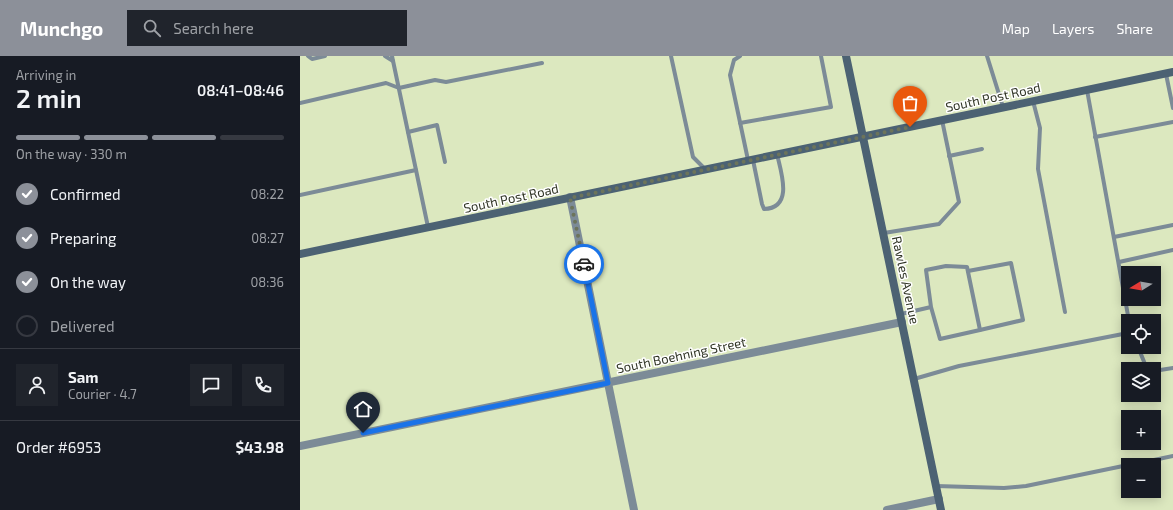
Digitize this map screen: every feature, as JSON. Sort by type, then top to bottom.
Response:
[{"type":"main road","name":"Rawles Avenue","points":[[846,56],[864,136],[941,510]]},
{"type":"main road","name":"South Post Road","points":[[300,254],[1169,73]]},
{"type":"street","points":[[570,198],[634,510]]},
{"type":"street","name":"South Boehning Street","points":[[300,446],[608,383],[901,318]]},
{"type":"street","points":[[887,510],[939,499]]},
{"type":"lane","points":[[308,56],[312,59],[325,56]]},
{"type":"lane","points":[[385,56],[393,61]]},
{"type":"lane","points":[[392,56],[428,227]]},
{"type":"lane","points":[[671,56],[693,157],[706,169]]},
{"type":"lane","points":[[740,56],[734,60],[730,75],[740,123],[764,210],[769,209],[781,201],[785,190],[777,154]]},
{"type":"lane","points":[[740,123],[831,107],[821,56]]},
{"type":"lane","points":[[987,56],[1003,108]]},
{"type":"lane","points":[[300,103],[386,84],[399,88],[435,80],[446,82],[542,63]]},
{"type":"lane","points":[[1169,73],[1173,108]]},
{"type":"lane","points":[[1087,90],[1129,314]]},
{"type":"lane","points":[[1033,101],[1040,128],[1038,169],[1065,312]]},
{"type":"lane","points":[[884,233],[939,224],[959,202],[942,120]]},
{"type":"lane","points":[[1096,136],[1173,122]]},
{"type":"lane","points":[[408,132],[437,126],[445,162]]},
{"type":"lane","points":[[949,156],[982,149]]},
{"type":"lane","points":[[300,195],[416,170]]},
{"type":"lane","points":[[1114,237],[1173,224]]},
{"type":"lane","points":[[1119,262],[1173,250]]},
{"type":"lane","points":[[968,271],[1011,263],[1023,320],[980,330],[940,339],[931,307],[926,270],[946,266],[967,267],[980,330]]},
{"type":"lane","points":[[901,318],[931,307]]},
{"type":"lane","points":[[914,379],[959,366],[1121,334]]},
{"type":"lane","points":[[1161,370],[1173,368]]},
{"type":"lane","points":[[1161,458],[1173,456]]},
{"type":"lane","points":[[936,486],[1004,488],[1026,486],[1121,467]]},
{"type":"way so far","points":[[584,264],[570,198],[910,127]]},
{"type":"route","points":[[363,433],[608,383],[584,264]]}]
